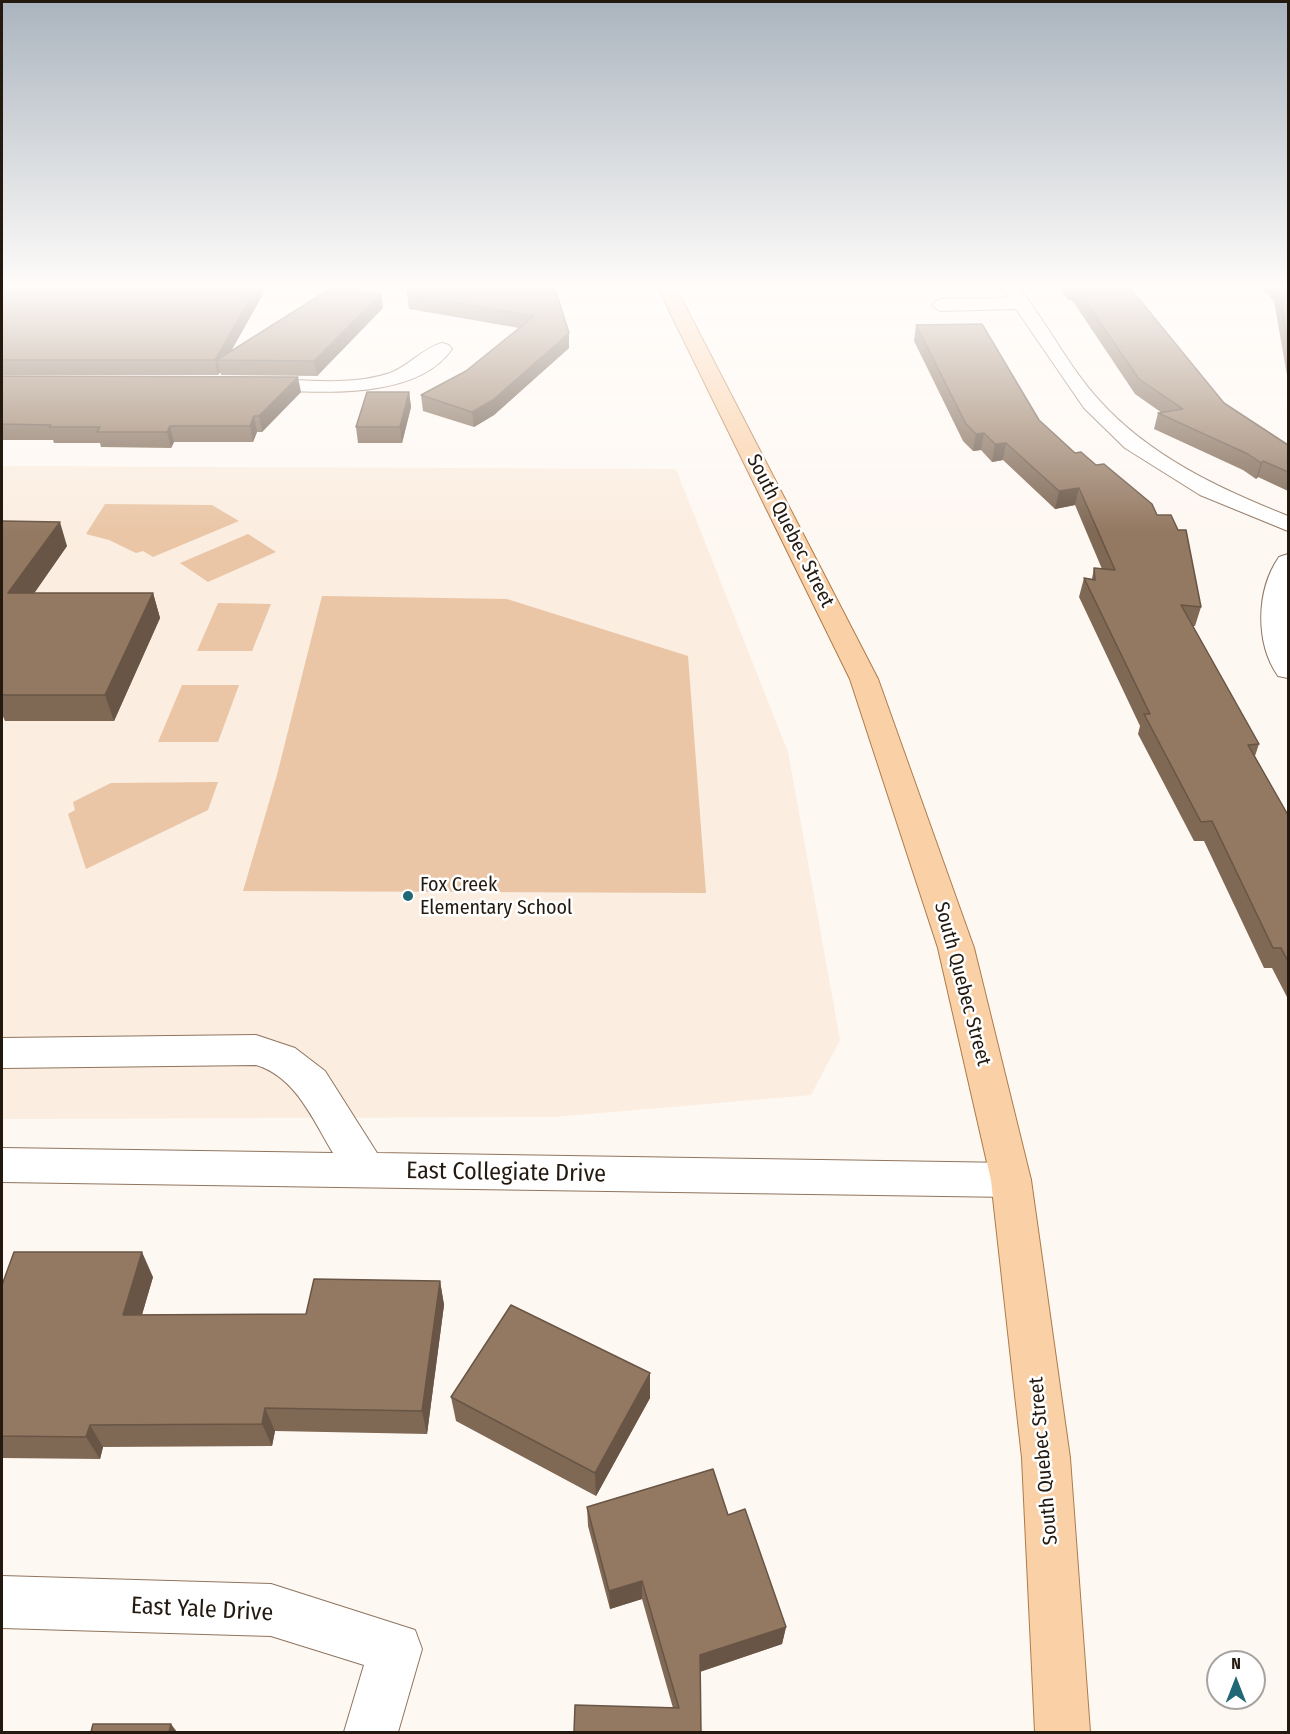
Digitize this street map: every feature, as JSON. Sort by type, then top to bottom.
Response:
[{"type":"main road","name":"South Quebec Street","points":[[708,369],[864,679],[956,948],[1011,1180],[1046,1458],[1063,1732]]},
{"type":"street","points":[[241,384],[349,384],[382,381],[415,369]]},
{"type":"street","points":[[1067,369],[1092,404],[1136,446],[1191,479],[1250,510],[1288,524]]},
{"type":"street","points":[[1288,562],[1275,599],[1277,648],[1288,670]]},
{"type":"street","points":[[2,1053],[256,1050],[282,1058],[311,1082],[366,1171]]},
{"type":"street","name":"East Collegiate Drive","points":[[2,1166],[1011,1180]]},
{"type":"street","name":"East Yale Drive","points":[[2,1602],[271,1610],[396,1649],[371,1732]]},
{"type":"shaded area","name":"Fox Creek Elementary School","points":[[2,466],[676,469],[788,752],[840,1040],[811,1095],[554,1117],[2,1119]]},
{"type":"shaded area","points":[[105,504],[212,505],[239,521],[153,557],[143,551],[136,553],[109,540],[86,534]]},
{"type":"shaded area","points":[[248,534],[276,552],[208,582],[180,563]]},
{"type":"shaded area","points":[[322,596],[507,599],[688,656],[706,893],[243,891],[277,775]]},
{"type":"shaded area","points":[[218,603],[271,604],[252,651],[197,651]]},
{"type":"shaded area","points":[[182,685],[239,685],[218,742],[158,742]]},
{"type":"shaded area","points":[[218,782],[208,810],[86,869],[68,814],[75,810],[73,802],[111,783]]},
{"type":"building","points":[[469,369],[528,369],[493,400],[472,412],[421,395]]},
{"type":"building","points":[[938,369],[1009,369],[1039,420],[1075,453],[1081,452],[1096,465],[1104,464],[1152,504],[1157,515],[1171,515],[1178,530],[1186,530],[1201,607],[1181,605],[1259,744],[1248,745],[1288,815],[1288,961],[1281,948],[1273,948],[1212,821],[1201,822],[1144,714],[1150,714],[1084,578],[1095,580],[1094,568],[1115,570],[1079,488],[1059,491],[1006,443],[995,444],[984,433],[976,434],[966,424]]},
{"type":"building","points":[[1132,369],[1196,369],[1224,403],[1288,445],[1288,472],[1263,461],[1261,463],[1248,454],[1158,413],[1183,409],[1139,379]]},
{"type":"building","points":[[2,376],[298,377],[259,416],[254,416],[250,426],[170,426],[167,432],[97,432],[100,427],[2,424]]},
{"type":"building","points":[[367,392],[409,392],[400,427],[356,427]]},
{"type":"building","points":[[2,521],[60,522],[8,593],[153,593],[105,695],[2,695]]},
{"type":"building","points":[[14,1252],[142,1252],[123,1315],[306,1314],[314,1279],[440,1281],[422,1411],[265,1408],[262,1424],[90,1425],[86,1437],[2,1436],[2,1285]]},
{"type":"building","points":[[511,1305],[650,1373],[595,1473],[451,1397]]},
{"type":"building","points":[[713,1469],[728,1515],[745,1509],[786,1627],[700,1655],[701,1732],[574,1732],[575,1705],[679,1708],[642,1581],[609,1591],[587,1507]]},
{"type":"building","points":[[93,1724],[171,1724],[169,1732],[91,1732]]},
{"type":"place","name":"Fox Creek Elementary School","points":[[408,896]]}]
